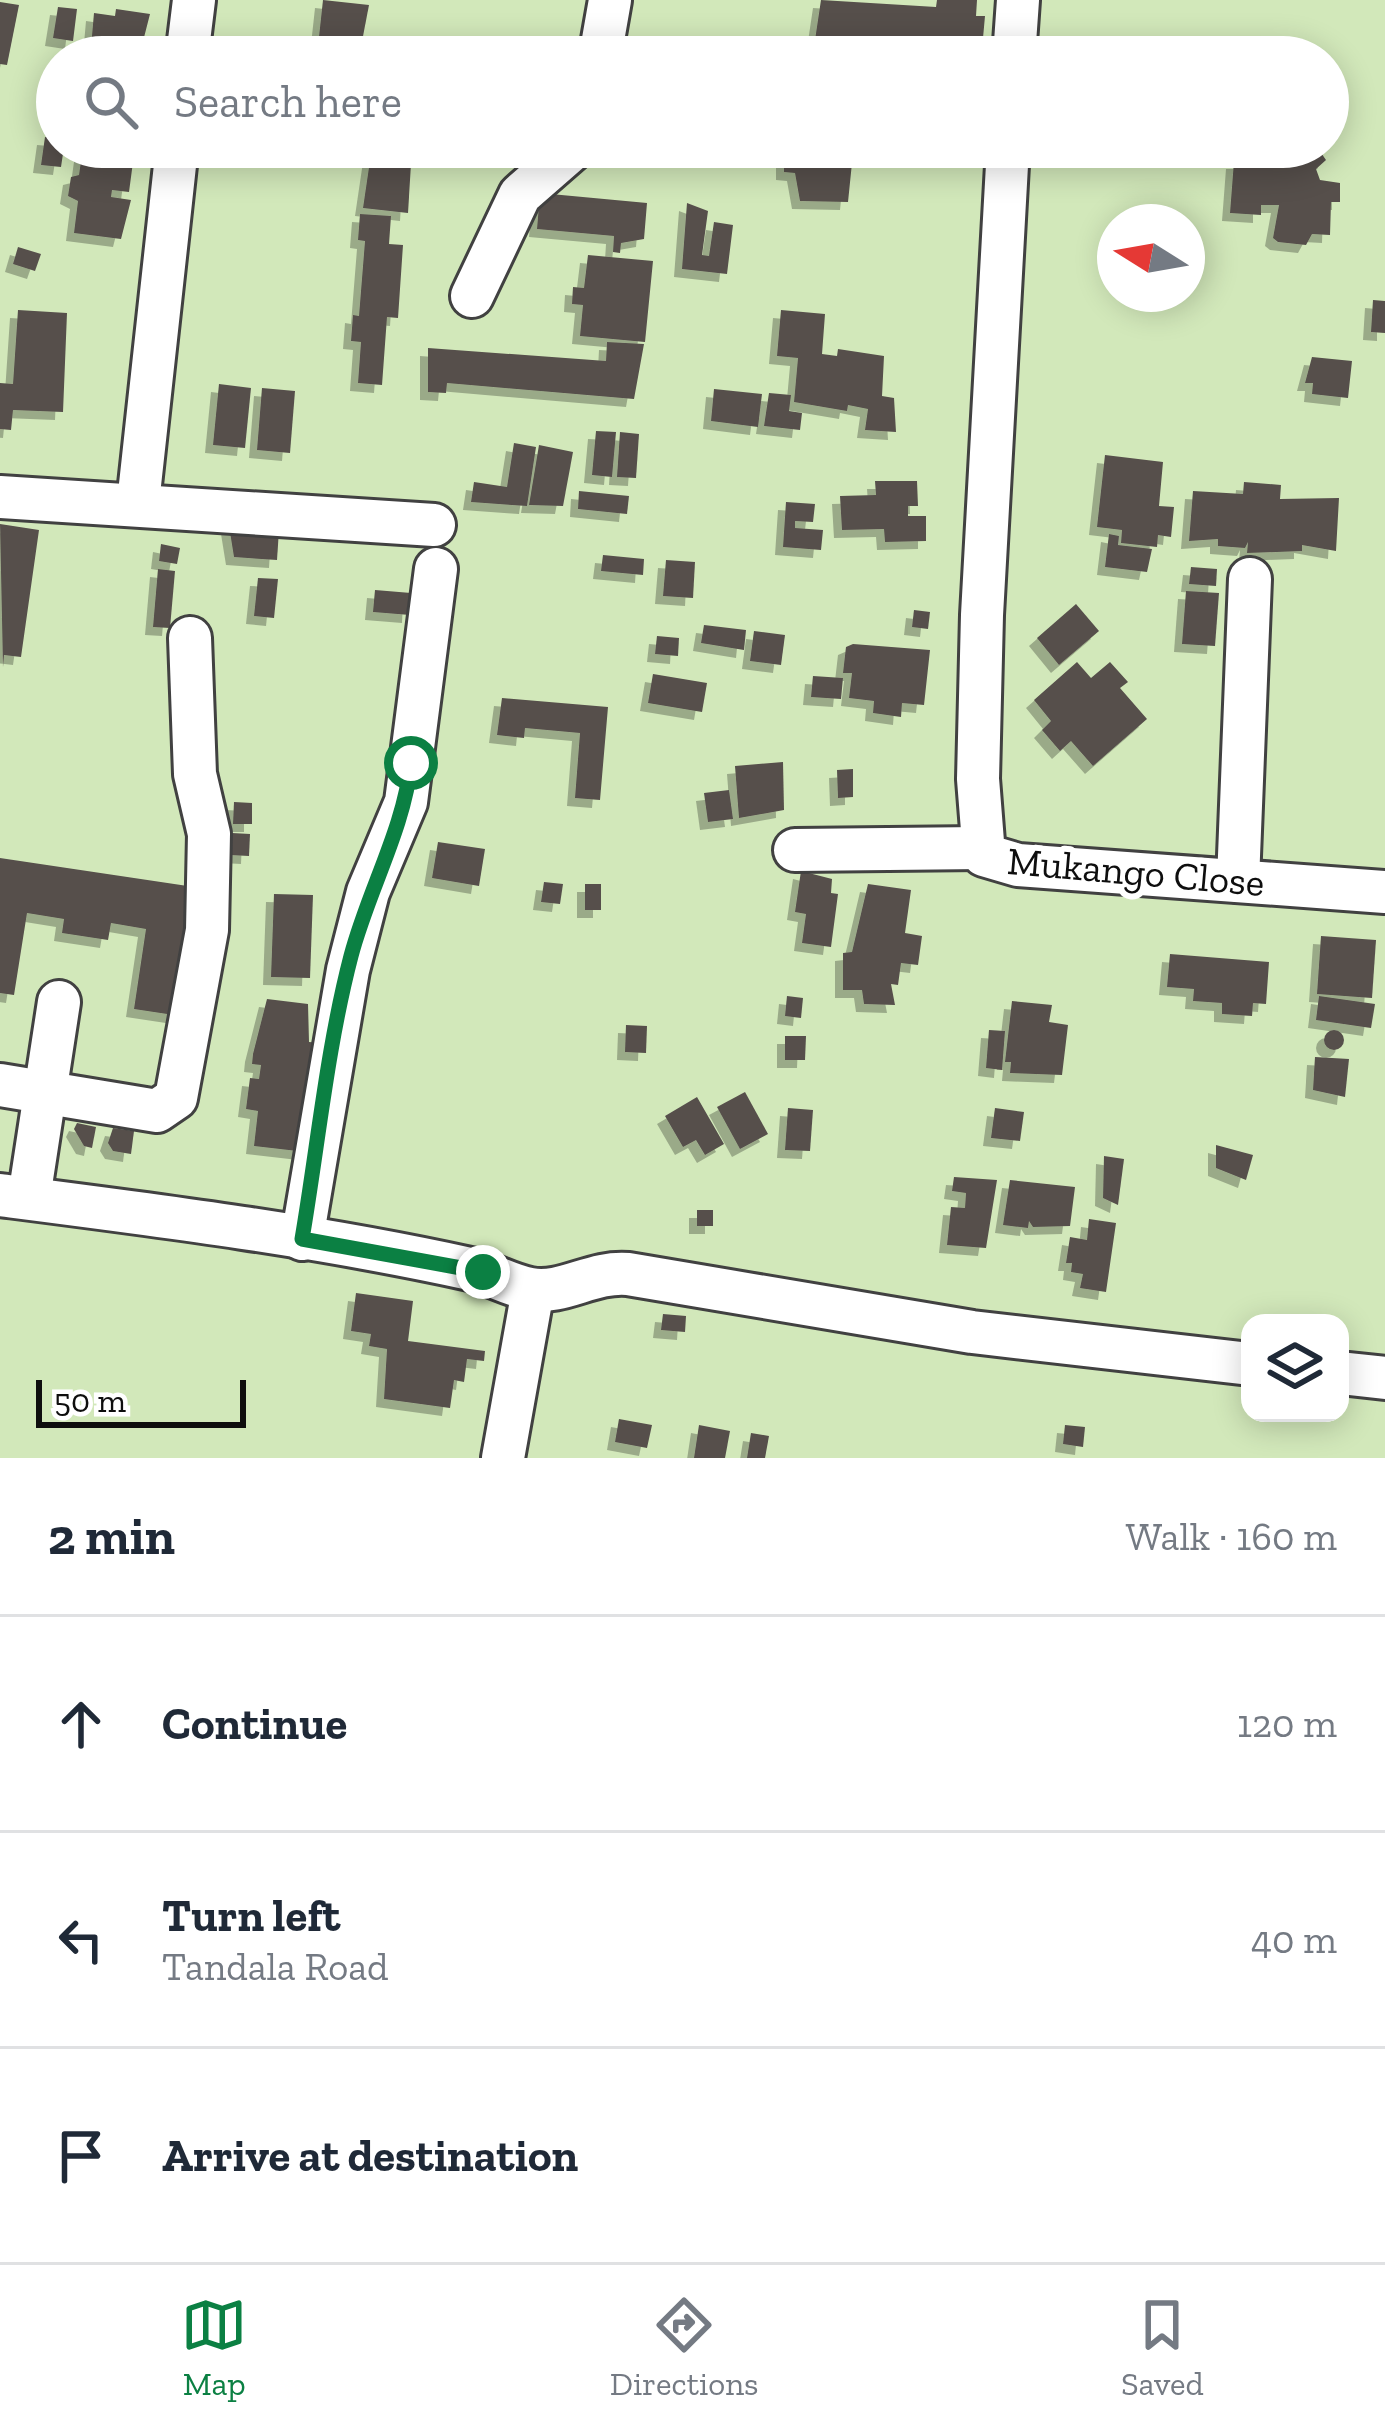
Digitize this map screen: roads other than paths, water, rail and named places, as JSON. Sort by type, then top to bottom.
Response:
[{"type":"street","points":[[190,36],[194,0]]},
{"type":"street","points":[[604,36],[610,0]]},
{"type":"street","points":[[1015,36],[1018,0]]},
{"type":"street","points":[[138,503],[175,168]]},
{"type":"street","points":[[472,296],[520,195],[551,168]]},
{"type":"street","name":"Mukango Close","points":[[1006,168],[982,615],[981,848],[1002,863],[1385,892]]},
{"type":"street","points":[[0,497],[434,525]]},
{"type":"street","points":[[302,1239],[348,970],[368,892],[406,802],[436,569]]},
{"type":"street","points":[[1238,881],[1250,579]]},
{"type":"street","points":[[0,1085],[157,1111],[176,1098],[208,930],[209,834],[195,775],[190,638]]},
{"type":"street","points":[[795,850],[981,848]]},
{"type":"street","points":[[59,1002],[46,1092],[15,1196],[470,1269],[533,1290],[563,1287],[601,1273],[628,1274],[972,1332],[1241,1363]]},
{"type":"street","points":[[503,1458],[533,1290]]},
{"type":"street","points":[[1349,1374],[1385,1378]]}]
